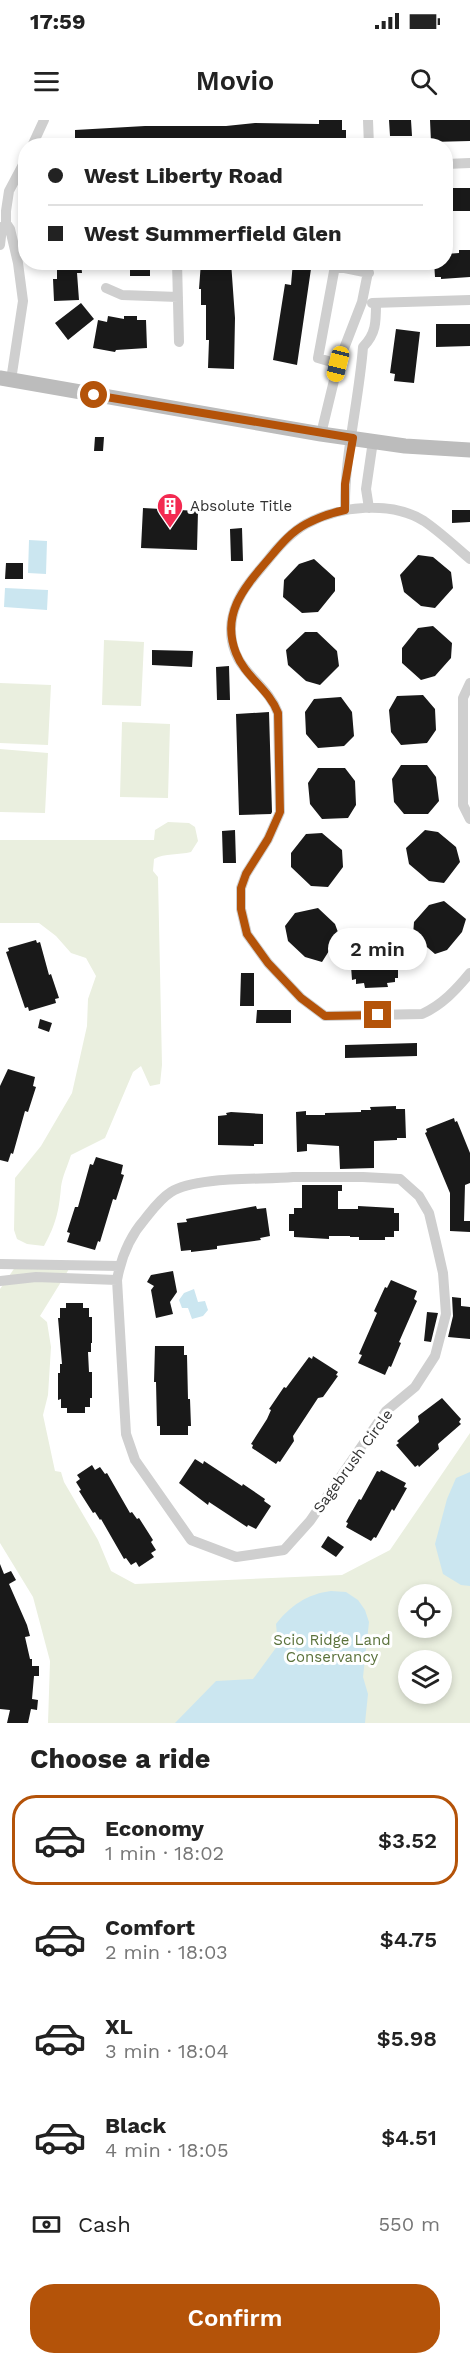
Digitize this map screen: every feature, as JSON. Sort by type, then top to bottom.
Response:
[{"type":"main road","points":[[5,379],[321,434],[470,450]]},
{"type":"street","points":[[36,138],[44,120]]},
{"type":"street","points":[[368,120],[369,138]]},
{"type":"street","points":[[453,164],[470,163]]},
{"type":"street","points":[[0,245],[2,228],[6,223],[7,201],[18,182]]},
{"type":"street","points":[[6,223],[10,229],[18,270]]},
{"type":"street","points":[[0,250],[15,251]]},
{"type":"street","points":[[5,379],[23,301],[18,270]]},
{"type":"street","points":[[177,270],[179,342]]},
{"type":"street","points":[[334,270],[318,358],[338,364]]},
{"type":"street","points":[[321,434],[338,364],[362,302],[369,270]]},
{"type":"street","points":[[106,288],[122,295],[178,297]]},
{"type":"street","points":[[362,302],[376,304],[470,300]]},
{"type":"street","points":[[345,510],[345,484],[353,438],[363,347],[373,338],[376,304]]},
{"type":"street","points":[[369,508],[366,489],[373,441]]},
{"type":"street","points":[[470,559],[424,521],[406,513],[369,508],[330,513],[305,525],[285,539],[242,591],[234,612],[231,629],[236,652],[246,672],[273,699],[278,713],[280,812],[268,839],[246,874],[241,888],[241,909],[247,934],[268,963],[301,998],[325,1016],[422,1014],[434,1008],[452,993],[470,973]]},
{"type":"street","points":[[470,683],[463,698],[463,805],[470,819]]},
{"type":"street","name":"Sagebrush Circle","points":[[293,1177],[400,1179],[420,1196],[429,1213],[443,1273],[446,1314],[435,1356],[415,1387],[386,1411],[310,1521],[284,1550],[236,1557],[191,1540],[135,1460],[126,1434],[117,1280],[120,1266],[135,1231],[159,1202],[172,1191],[191,1185],[218,1181],[293,1177]]},
{"type":"street","points":[[36,1277],[37,1263]]},
{"type":"street","points":[[0,1264],[120,1266]]},
{"type":"street","points":[[0,1281],[36,1277],[117,1280]]},
{"type":"green space","points":[[104,640],[144,642],[141,706],[102,705]]},
{"type":"green space","points":[[0,683],[51,685],[48,745],[0,743]]},
{"type":"green space","points":[[122,722],[170,724],[168,798],[120,797]]},
{"type":"green space","points":[[0,749],[48,753],[45,813],[0,812]]},
{"type":"green space","points":[[168,822],[189,823],[195,827],[198,841],[191,852],[154,859],[153,871],[158,877],[162,1065],[160,1084],[150,1086],[141,1066],[133,1072],[105,1138],[71,1155],[62,1183],[56,1217],[44,1246],[27,1244],[17,1239],[14,1230],[15,1178],[41,1146],[72,1093],[87,1026],[88,999],[96,976],[86,958],[71,953],[56,936],[39,923],[0,923],[0,840],[154,840],[155,830]]},
{"type":"green space","name":"Scio Ridge Land Conservancy","points":[[18,1263],[69,1269],[40,1316],[47,1322],[51,1347],[48,1395],[43,1415],[55,1471],[61,1472],[64,1482],[98,1540],[111,1571],[135,1584],[342,1575],[390,1550],[470,1433],[470,1723],[48,1723],[50,1661],[33,1597],[0,1543],[0,1289]]},
{"type":"water","points":[[29,540],[47,541],[46,574],[28,573]]},
{"type":"water","points":[[5,588],[48,590],[47,610],[4,607]]},
{"type":"water","points":[[194,1289],[198,1302],[205,1301],[208,1310],[203,1316],[192,1319],[188,1308],[182,1308],[179,1300],[184,1293]]},
{"type":"water","points":[[470,1472],[470,1586],[461,1585],[443,1574],[435,1544],[447,1499],[456,1478]]},
{"type":"water","points":[[331,1591],[346,1592],[358,1600],[369,1622],[363,1677],[368,1694],[365,1723],[175,1723],[216,1681],[253,1679],[278,1645],[276,1624],[281,1618],[293,1606],[307,1598]]},
{"type":"building","points":[[319,120],[342,120],[342,130],[346,130],[346,138],[75,138],[75,130],[145,126],[226,126],[255,123],[319,124]]},
{"type":"building","points":[[389,120],[411,120],[412,136],[390,136]]},
{"type":"building","points":[[430,120],[470,120],[470,141],[431,138]]},
{"type":"building","points":[[453,188],[470,188],[470,211],[453,211]]},
{"type":"building","points":[[459,250],[470,250],[470,277],[441,279],[441,277],[435,277],[435,270],[453,270],[453,253],[459,253]]},
{"type":"building","points":[[57,270],[82,270],[82,273],[77,273],[79,300],[54,301],[53,279],[57,279]]},
{"type":"building","points":[[130,270],[150,270],[150,276],[130,276]]},
{"type":"building","points":[[200,270],[232,270],[235,318],[234,369],[208,368],[209,340],[206,340],[206,305],[201,305],[201,289],[199,289]]},
{"type":"building","points":[[292,270],[311,270],[297,365],[273,360],[285,284],[291,285]]},
{"type":"building","points":[[81,303],[94,319],[68,340],[55,323]]},
{"type":"building","points":[[108,316],[124,319],[124,316],[137,316],[137,320],[146,320],[147,348],[116,350],[115,352],[93,348],[98,320],[107,322]]},
{"type":"building","points":[[436,324],[470,324],[470,346],[436,347]]},
{"type":"building","points":[[396,329],[420,332],[414,383],[394,381],[395,374],[390,373]]},
{"type":"building","points":[[95,437],[104,437],[103,451],[94,451]]},
{"type":"building","name":"Absolute Title","points":[[143,508],[198,511],[197,550],[141,548]]},
{"type":"building","points":[[452,510],[470,510],[470,522],[452,523]]},
{"type":"building","points":[[242,528],[243,561],[231,561],[230,529]]},
{"type":"building","points":[[418,555],[433,557],[451,572],[453,588],[435,608],[421,606],[404,592],[400,575]]},
{"type":"building","points":[[314,559],[335,578],[335,591],[318,612],[302,613],[283,597],[284,580],[299,564]]},
{"type":"building","points":[[6,563],[23,563],[23,579],[5,579]]},
{"type":"building","points":[[433,626],[452,643],[451,658],[435,676],[421,680],[402,663],[402,648],[418,628]]},
{"type":"building","points":[[305,632],[317,632],[337,651],[339,666],[320,685],[306,681],[288,665],[286,650]]},
{"type":"building","points":[[152,650],[193,651],[192,667],[152,665]]},
{"type":"building","points":[[229,666],[230,700],[217,700],[216,667]]},
{"type":"building","points":[[423,695],[435,709],[436,730],[427,743],[401,745],[391,732],[389,710],[397,696]]},
{"type":"building","points":[[341,697],[352,712],[354,736],[344,746],[318,748],[306,734],[305,712],[314,699]]},
{"type":"building","points":[[269,712],[272,812],[271,814],[239,815],[236,714]]},
{"type":"building","points":[[401,765],[427,765],[436,777],[439,801],[428,814],[404,814],[394,802],[392,779]]},
{"type":"building","points":[[318,768],[345,768],[355,781],[356,805],[348,818],[322,819],[310,804],[308,783]]},
{"type":"building","points":[[235,830],[236,863],[223,863],[222,831]]},
{"type":"building","points":[[425,830],[438,832],[456,847],[460,862],[444,883],[429,881],[409,864],[406,848]]},
{"type":"building","points":[[322,833],[342,850],[343,867],[328,887],[311,886],[291,867],[291,853],[306,834]]},
{"type":"building","points":[[444,901],[466,919],[462,932],[447,950],[435,954],[413,935],[414,922],[429,905]]},
{"type":"building","points":[[318,908],[335,924],[339,935],[322,962],[305,957],[288,941],[285,926],[295,913]]},
{"type":"building","points":[[36,940],[37,943],[40,942],[49,975],[51,974],[59,998],[55,999],[56,1003],[29,1011],[28,1007],[25,1008],[6,952],[9,951],[8,948]]},
{"type":"building","points":[[388,942],[388,946],[393,946],[393,950],[399,950],[400,965],[398,965],[398,978],[395,978],[395,982],[387,983],[388,987],[365,988],[364,983],[356,984],[356,979],[352,980],[350,952],[356,952],[355,948],[360,947],[360,944]]},
{"type":"building","points":[[241,973],[254,973],[254,1006],[240,1006]]},
{"type":"building","points":[[257,1010],[291,1010],[291,1023],[256,1023]]},
{"type":"building","points":[[40,1019],[52,1023],[49,1032],[38,1028]]},
{"type":"building","points":[[417,1043],[417,1056],[345,1058],[345,1045]]},
{"type":"building","points":[[8,1069],[35,1077],[33,1086],[36,1087],[28,1112],[25,1111],[13,1154],[11,1153],[8,1162],[0,1160],[0,1086]]},
{"type":"building","points":[[396,1106],[396,1109],[405,1109],[406,1138],[374,1141],[374,1168],[340,1169],[339,1146],[307,1144],[307,1151],[297,1152],[296,1112],[306,1111],[306,1115],[325,1115],[325,1113],[361,1112],[361,1110],[371,1110],[370,1107]]},
{"type":"building","points":[[231,1112],[263,1114],[263,1144],[218,1145],[218,1116]]},
{"type":"building","points":[[454,1118],[470,1153],[470,1183],[465,1185],[464,1221],[470,1221],[470,1232],[450,1231],[450,1193],[425,1133],[426,1129]]},
{"type":"building","points":[[96,1157],[123,1165],[121,1174],[124,1175],[95,1250],[67,1242],[70,1233],[67,1232],[75,1207],[78,1207],[90,1164],[93,1165]]},
{"type":"building","points":[[302,1185],[342,1185],[342,1191],[338,1191],[338,1209],[358,1209],[358,1206],[394,1208],[394,1213],[399,1213],[399,1231],[394,1231],[394,1237],[385,1237],[385,1240],[359,1240],[359,1237],[350,1236],[329,1236],[329,1239],[294,1237],[294,1231],[289,1231],[289,1214],[294,1214],[294,1208],[302,1208]]},
{"type":"building","points":[[256,1206],[257,1209],[266,1208],[270,1236],[260,1238],[261,1240],[217,1246],[217,1249],[181,1251],[177,1223],[187,1222],[186,1219]]},
{"type":"building","points":[[173,1271],[177,1292],[170,1302],[173,1314],[156,1318],[151,1290],[154,1286],[147,1282],[151,1275]]},
{"type":"building","points":[[391,1280],[417,1291],[414,1299],[417,1301],[391,1367],[389,1366],[385,1375],[358,1363],[362,1355],[359,1354],[377,1313],[374,1311],[385,1287],[387,1288]]},
{"type":"building","points":[[452,1297],[461,1298],[461,1306],[470,1307],[470,1339],[448,1337],[453,1316]]},
{"type":"building","points":[[66,1303],[83,1303],[83,1308],[89,1308],[89,1317],[92,1317],[91,1352],[88,1352],[89,1372],[92,1372],[92,1398],[90,1398],[90,1407],[85,1407],[85,1413],[67,1413],[67,1408],[61,1408],[61,1399],[58,1400],[58,1373],[60,1373],[60,1364],[62,1364],[58,1318],[60,1318],[60,1308],[66,1308]]},
{"type":"building","points":[[427,1312],[438,1313],[431,1342],[424,1341]]},
{"type":"building","points":[[155,1346],[184,1346],[184,1355],[187,1355],[188,1399],[190,1399],[191,1426],[188,1426],[188,1435],[160,1435],[160,1426],[157,1426],[156,1382],[154,1382]]},
{"type":"building","points":[[313,1356],[338,1372],[336,1375],[338,1376],[323,1397],[318,1398],[293,1436],[294,1441],[280,1462],[276,1464],[252,1448],[251,1444],[267,1419],[271,1410],[269,1409],[284,1387],[286,1388],[309,1357],[312,1359]]},
{"type":"building","points":[[442,1398],[461,1419],[459,1422],[461,1424],[438,1444],[439,1449],[419,1467],[418,1465],[415,1467],[396,1445],[399,1443],[397,1441],[419,1422],[418,1416]]},
{"type":"building","points":[[195,1459],[203,1464],[204,1461],[265,1499],[264,1501],[271,1506],[256,1529],[248,1525],[247,1527],[209,1502],[208,1505],[179,1483]]},
{"type":"building","points":[[92,1465],[95,1470],[100,1467],[105,1474],[107,1473],[130,1513],[132,1512],[137,1519],[139,1518],[153,1540],[151,1542],[156,1550],[151,1553],[154,1557],[139,1567],[136,1562],[131,1565],[126,1558],[124,1559],[101,1519],[95,1512],[93,1513],[79,1491],[81,1490],[76,1482],[80,1479],[77,1475]]},
{"type":"building","points":[[381,1470],[406,1483],[404,1487],[407,1488],[376,1538],[374,1537],[371,1541],[346,1527],[348,1523],[346,1522],[377,1471]]},
{"type":"building","points":[[328,1536],[344,1547],[336,1557],[321,1547]]},
{"type":"building","points":[[0,1564],[4,1574],[11,1571],[16,1580],[9,1584],[27,1625],[30,1636],[25,1637],[32,1666],[39,1666],[39,1676],[34,1676],[32,1699],[38,1700],[37,1710],[31,1709],[28,1723],[7,1723],[10,1710],[0,1709]]},
{"type":"place","name":"Absolute Title","points":[[170,529]]},
{"type":"route","points":[[94,395],[353,438],[345,484],[345,510],[330,513],[305,525],[285,539],[242,591],[234,612],[231,629],[236,652],[246,672],[273,699],[278,713],[280,812],[277,823],[246,874],[241,888],[241,909],[247,934],[259,953],[301,998],[325,1016],[378,1015]]}]
